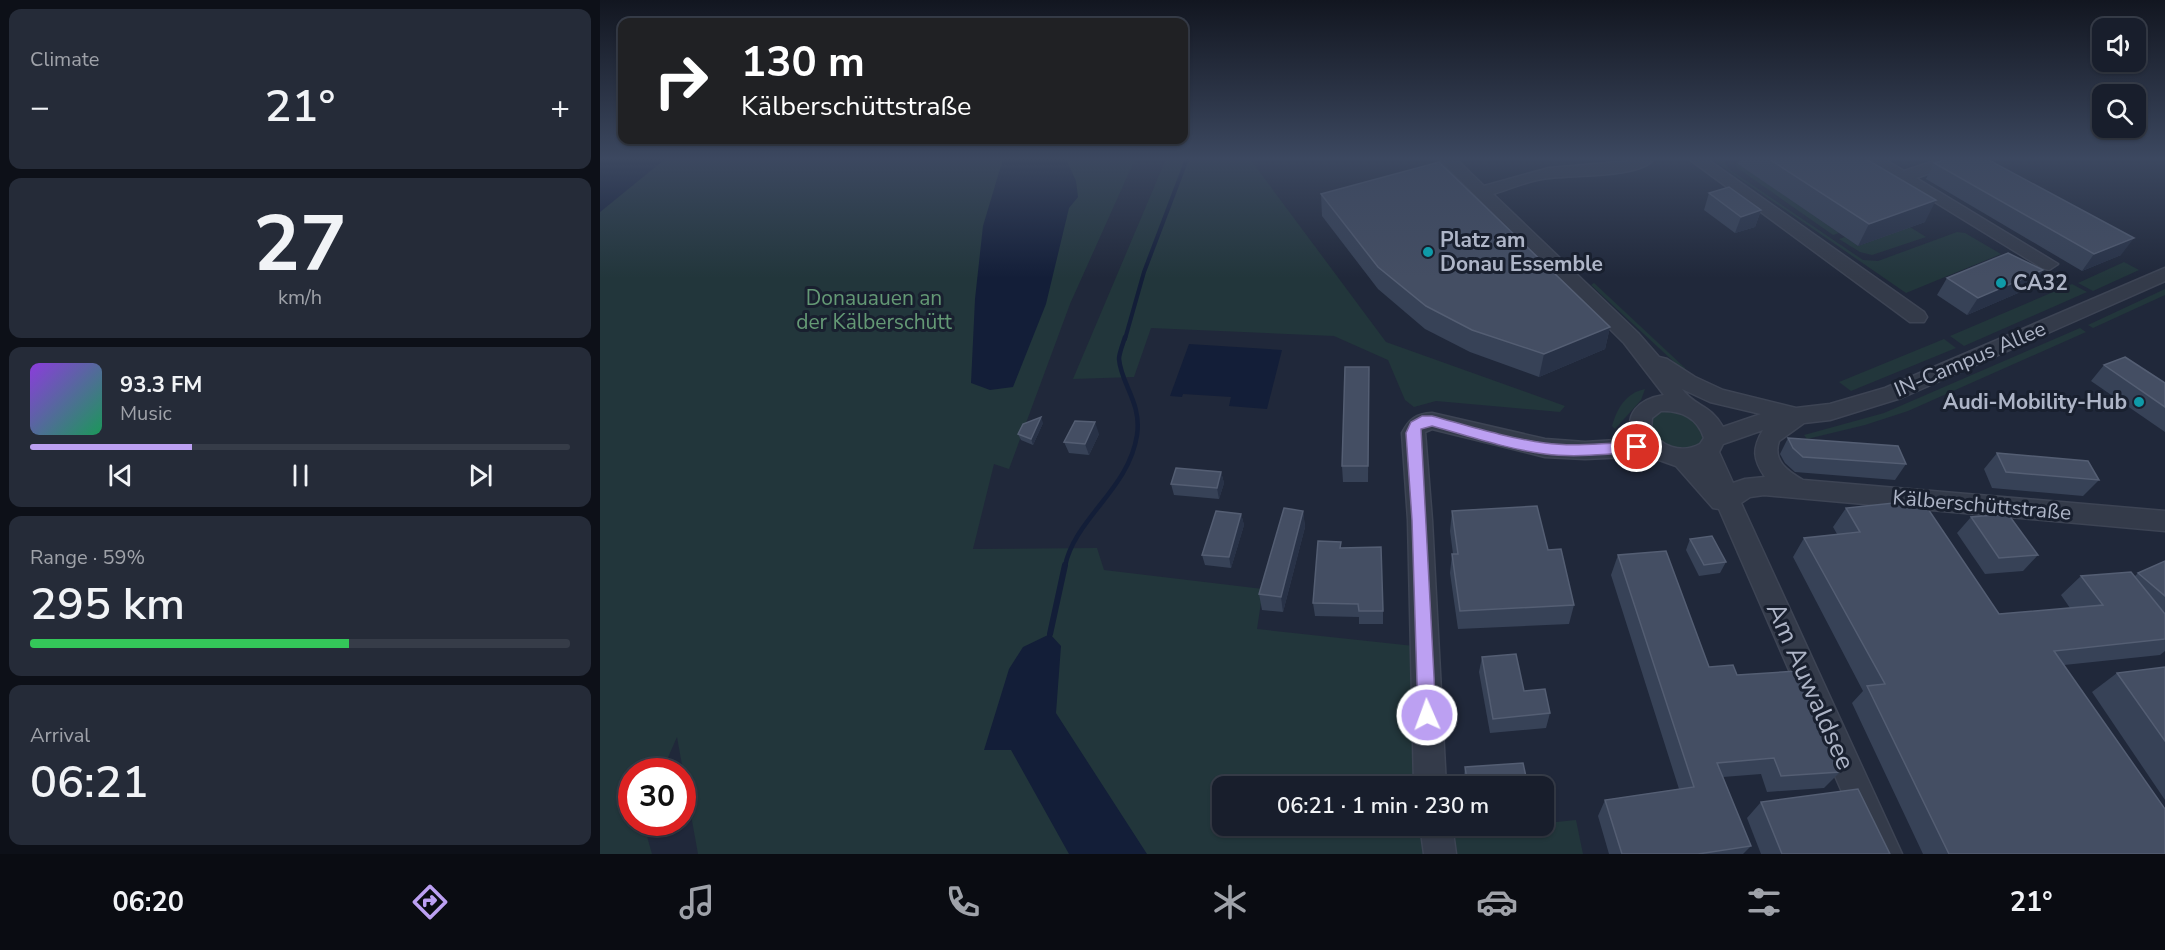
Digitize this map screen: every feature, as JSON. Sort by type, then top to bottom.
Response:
[{"type":"street","points":[[1488,199],[1623,331],[1647,357],[1682,405]]},
{"type":"street","points":[[1752,199],[1917,317]]},
{"type":"street","points":[[1939,199],[2049,264]]},
{"type":"street","name":"IN-Campus Allee","points":[[1704,416],[1768,420],[1809,415],[1859,404],[1893,393],[2165,274]]},
{"type":"street","points":[[1647,357],[1654,405]]},
{"type":"street","points":[[1647,357],[1687,382],[1718,397],[1762,408],[1809,415]]},
{"type":"street","points":[[1592,448],[1638,427],[1642,414],[1654,405],[1682,405],[1704,416],[1714,430],[1711,445],[1683,458],[1666,455],[1652,447],[1638,427]]},
{"type":"street","name":"Kälberschüttstraße","points":[[1800,489],[1774,474],[1768,464],[1765,446],[1767,439],[1777,429],[1809,415]]},
{"type":"street","name":"IN-Campus Allee","points":[[1711,445],[1768,420]]},
{"type":"street","points":[[1430,776],[1420,520],[1413,433],[1422,421],[1432,421],[1502,440],[1545,448],[1652,447]]},
{"type":"street","name":"Am Auwaldsee","points":[[1711,445],[1731,509],[1886,854]]},
{"type":"street","name":"Am Auwaldsee","points":[[1683,458],[1731,509]]},
{"type":"street","name":"Kälberschüttstraße","points":[[1731,509],[1745,488],[1758,486],[2165,520]]},
{"type":"street","points":[[1438,836],[1440,854]]},
{"type":"green space","name":"Donauauen an der Kälberschütt","points":[[616,199],[1117,199],[1070,304],[1009,469],[994,464],[973,549],[1097,548],[1104,570],[1263,589],[1257,629],[1414,646],[1417,776],[1212,776],[1212,836],[1554,836],[1554,822],[1576,820],[1583,854],[698,854],[695,836],[696,758],[681,758],[677,737],[668,758],[618,758],[618,836],[647,836],[652,854],[600,854],[600,212]]},
{"type":"green space","points":[[1149,199],[1280,199],[1386,342],[1565,406],[1560,412],[1436,401],[1414,407],[1405,400],[1388,360],[1334,336],[1151,328],[1134,377],[1073,379]]},
{"type":"green space","points":[[1769,199],[1863,260],[1878,261],[1957,232],[1965,233],[2001,254],[1906,293]]},
{"type":"green space","points":[[1781,199],[1790,199],[1839,233],[1833,235]]},
{"type":"green space","points":[[1910,227],[1926,237],[1872,255],[1860,252],[1839,239],[1845,237],[1858,246]]},
{"type":"green space","points":[[2124,262],[2139,270],[2093,291],[2078,283]]},
{"type":"green space","points":[[1594,283],[1685,368],[1687,374],[1591,285]]},
{"type":"green space","points":[[2072,284],[2087,292],[1964,346],[1950,336]]},
{"type":"green space","points":[[2165,289],[2165,295],[2093,328],[2088,325]]},
{"type":"green space","points":[[2080,328],[2086,332],[1908,411],[1865,425],[1807,439],[1804,435],[1884,413]]},
{"type":"green space","points":[[1944,339],[1956,348],[1851,391],[1839,382]]},
{"type":"green space","points":[[1645,389],[1641,400],[1615,429],[1612,426],[1623,402],[1638,391]]},
{"type":"green space","points":[[1670,410],[1695,419],[1705,437],[1698,448],[1671,450],[1649,433],[1649,419],[1654,414]]},
{"type":"water","points":[[600,199],[616,199],[600,212]]},
{"type":"water","points":[[991,199],[1076,199],[1069,208],[1046,304],[1013,387],[990,390],[971,383],[975,299],[983,226]]},
{"type":"water","points":[[1189,344],[1282,350],[1267,409],[1229,406],[1231,397],[1183,394],[1182,397],[1170,396]]},
{"type":"water","points":[[1050,634],[1061,646],[1056,713],[1147,854],[1069,854],[1011,750],[984,750],[1009,669],[1023,647]]},
{"type":"building","name":"Platz am Donau Essemble","points":[[1325,199],[1477,199],[1610,327],[1544,354],[1472,330],[1426,306],[1378,267]]},
{"type":"building","points":[[1717,199],[1745,199],[1761,210],[1741,217]]},
{"type":"building","points":[[1830,199],[1936,200],[1869,224]]},
{"type":"building","points":[[1997,199],[2061,199],[2134,238],[2094,254]]},
{"type":"building","points":[[2008,253],[2043,270],[1978,298],[1947,278]]},
{"type":"building","points":[[2125,357],[2165,383],[2165,407],[2104,365]]},
{"type":"building","points":[[1345,367],[1369,367],[1368,466],[1342,466]]},
{"type":"building","points":[[1041,417],[1031,439],[1018,434],[1023,424]]},
{"type":"building","points":[[1075,421],[1095,422],[1085,444],[1064,442]]},
{"type":"building","points":[[1788,438],[1898,446],[1906,464],[1803,457],[1793,448]]},
{"type":"building","points":[[1997,453],[2088,461],[2099,480],[2006,472]]},
{"type":"building","points":[[1176,468],[1221,472],[1217,488],[1171,484]]},
{"type":"building","points":[[1922,500],[1999,614],[2103,605],[2081,576],[2131,572],[2165,614],[2165,639],[2054,651],[2165,809],[2165,854],[1949,854],[1867,686],[1885,684],[1804,538],[1860,532],[1846,508]]},
{"type":"building","points":[[1537,506],[1548,550],[1561,549],[1574,605],[1460,611],[1452,554],[1458,554],[1452,511]]},
{"type":"building","points":[[1284,508],[1303,511],[1281,597],[1259,594]]},
{"type":"building","points":[[1216,511],[1241,514],[1229,557],[1202,555]]},
{"type":"building","points":[[2008,514],[2038,555],[1999,558],[1971,517]]},
{"type":"building","points":[[1712,536],[1726,562],[1704,565],[1690,539]]},
{"type":"building","points":[[1318,541],[1341,542],[1340,548],[1381,547],[1383,611],[1359,611],[1358,604],[1313,603]]},
{"type":"building","points":[[1666,551],[1709,667],[1733,665],[1737,675],[1797,671],[1840,772],[1781,776],[1774,758],[1717,763],[1751,846],[1698,854],[1622,854],[1605,800],[1694,787],[1618,555]]},
{"type":"building","points":[[2165,561],[2165,596],[2138,573]]},
{"type":"building","points":[[1516,654],[1524,691],[1545,689],[1550,713],[1493,719],[1482,657]]},
{"type":"building","points":[[2165,667],[2165,741],[2117,673]]},
{"type":"building","points":[[1523,763],[1526,776],[1466,776],[1465,767]]},
{"type":"building","points":[[1858,789],[1890,854],[1782,854],[1761,802]]},
{"type":"waterway","points":[[1125,339],[1144,272],[1172,199]]},
{"type":"waterway","points":[[1065,566],[1079,533],[1124,472],[1137,435],[1137,413],[1123,377],[1119,359],[1125,337]]},
{"type":"waterway","points":[[1050,634],[1065,565]]},
{"type":"place","name":"Platz am Donau Essemble","points":[[1428,252]]},
{"type":"place","name":"CA32","points":[[2001,283]]},
{"type":"place","name":"Audi-Mobility-Hub","points":[[2139,402]]},
{"type":"route","points":[[1427,715],[1420,520],[1413,433],[1416,426],[1422,421],[1432,421],[1502,440],[1545,448],[1568,450],[1637,447]]}]
